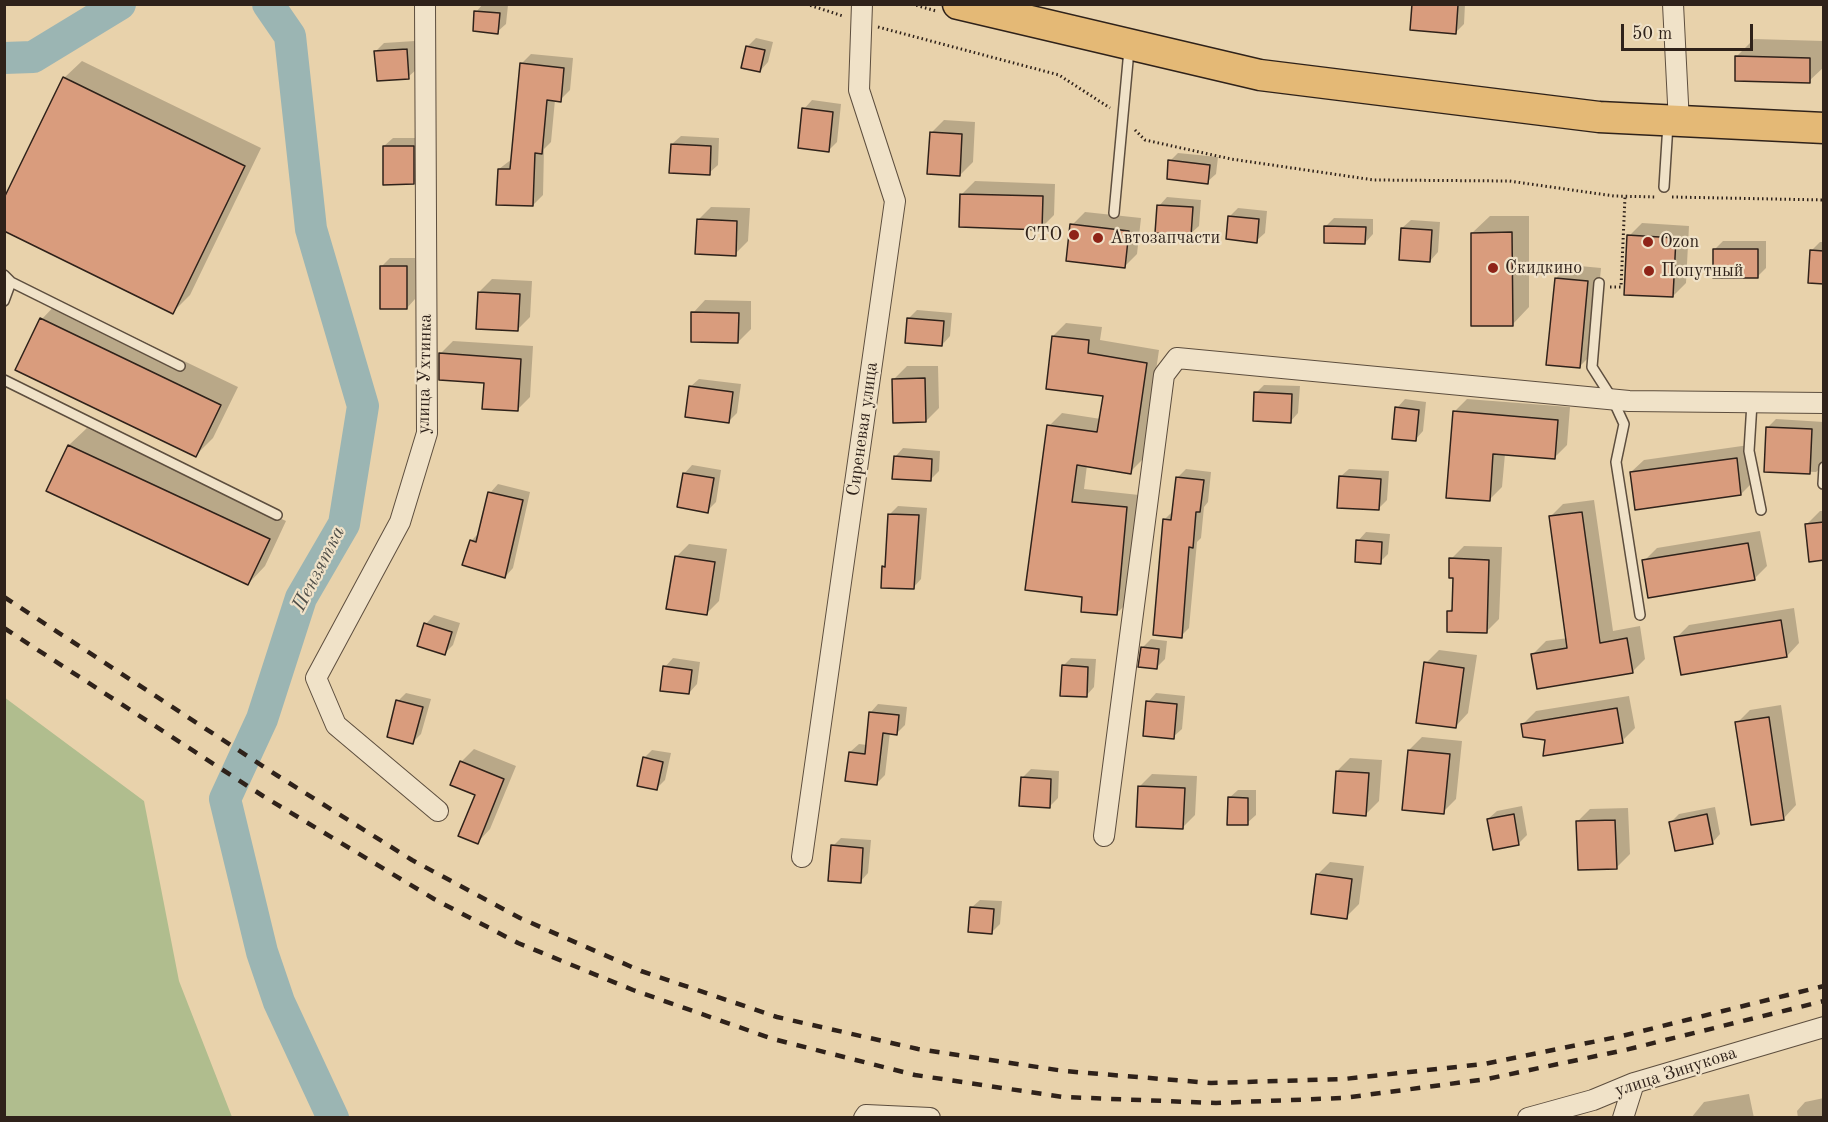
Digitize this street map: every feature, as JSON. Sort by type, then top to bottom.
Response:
[{"type":"main road","points":[[958,4],[1260,75],[1587,116],[1824,128]]},
{"type":"street","name":"улица Ухтинка","points":[[425,4],[427,433],[400,522],[316,678],[336,725],[438,811]]},
{"type":"street","points":[[1673,4],[1673,122]]},
{"type":"street","name":"Сиреневая улица","points":[[802,857],[896,201],[859,90],[861,13]]},
{"type":"street","points":[[1104,836],[1164,375],[1177,358],[1613,400],[1824,404]]},
{"type":"street","name":"улица Зинукова","points":[[1528,1118],[1593,1100],[1634,1083],[1824,1027]]},
{"type":"street","points":[[1623,1118],[1634,1083]]},
{"type":"street","points":[[864,1118],[866,1115],[930,1118]]},
{"type":"lane","points":[[1114,213],[1130,44]]},
{"type":"lane","points":[[1661,192],[1673,122]]},
{"type":"lane","points":[[4,301],[8,279],[180,366]]},
{"type":"lane","points":[[1599,284],[1592,367],[1613,400],[1624,424],[1616,462],[1640,615]]},
{"type":"lane","points":[[4,380],[277,515]]},
{"type":"lane","points":[[1752,403],[1749,451],[1761,510]]},
{"type":"lane","points":[[1823,484],[1824,467]]},
{"type":"path","points":[[806,4],[861,13],[1059,75],[1123,118],[1146,140],[1231,159],[1374,180],[1509,181],[1625,196],[1661,192]]},
{"type":"path","points":[[1599,284],[1621,287],[1625,196]]},
{"type":"path","points":[[1671,197],[1824,200]]},
{"type":"green space","points":[[4,697],[144,801],[179,981],[232,1117],[5,1117]]},
{"type":"building","points":[[1412,4],[1458,5],[1456,34],[1410,30]]},
{"type":"building","points":[[474,11],[500,13],[498,34],[473,31]]},
{"type":"building","points":[[746,46],[765,50],[760,72],[741,68]]},
{"type":"building","points":[[407,49],[409,79],[377,81],[374,51]]},
{"type":"building","points":[[1735,56],[1810,58],[1810,83],[1735,81]]},
{"type":"building","points":[[520,63],[564,68],[561,102],[547,100],[542,154],[535,153],[533,206],[496,205],[498,169],[510,169]]},
{"type":"building","points":[[63,77],[245,166],[173,314],[4,231],[4,198]]},
{"type":"building","points":[[802,108],[833,112],[829,152],[798,148]]},
{"type":"building","points":[[930,132],[962,134],[960,176],[927,174]]},
{"type":"building","points":[[671,144],[711,146],[710,175],[669,173]]},
{"type":"building","points":[[383,146],[414,146],[414,184],[383,185]]},
{"type":"building","points":[[1168,160],[1210,165],[1208,184],[1167,179]]},
{"type":"building","points":[[960,194],[1043,196],[1042,230],[959,227]]},
{"type":"building","points":[[1157,205],[1193,207],[1191,236],[1155,233]]},
{"type":"building","points":[[1228,216],[1259,219],[1257,243],[1226,239]]},
{"type":"building","points":[[697,219],[737,221],[736,256],[695,254]]},
{"type":"building","points":[[1070,224],[1129,231],[1125,268],[1066,261]]},
{"type":"building","points":[[1324,226],[1366,227],[1365,244],[1324,243]]},
{"type":"building","points":[[1401,228],[1432,230],[1430,262],[1399,260]]},
{"type":"building","points":[[1512,232],[1513,326],[1471,326],[1471,233]]},
{"type":"building","points":[[1627,235],[1676,238],[1673,297],[1624,295]]},
{"type":"building","points":[[1713,249],[1758,249],[1758,278],[1713,278]]},
{"type":"building","points":[[1810,250],[1824,251],[1824,284],[1808,283]]},
{"type":"building","points":[[380,266],[407,266],[407,309],[380,309]]},
{"type":"building","points":[[1555,278],[1588,281],[1580,368],[1546,365]]},
{"type":"building","points":[[478,292],[520,294],[518,331],[476,329]]},
{"type":"building","points":[[691,312],[739,313],[738,343],[691,342]]},
{"type":"building","points":[[40,318],[221,405],[196,457],[15,370]]},
{"type":"building","points":[[907,318],[944,321],[942,346],[905,343]]},
{"type":"building","points":[[1052,336],[1089,340],[1088,353],[1147,363],[1131,474],[1077,465],[1072,502],[1127,507],[1117,615],[1081,612],[1082,597],[1025,590],[1047,425],[1097,432],[1103,396],[1046,389]]},
{"type":"building","points":[[439,353],[521,359],[518,411],[482,409],[484,383],[439,380]]},
{"type":"building","points":[[925,378],[926,422],[893,423],[892,379]]},
{"type":"building","points":[[689,386],[733,392],[729,423],[685,417]]},
{"type":"building","points":[[1254,392],[1292,394],[1291,423],[1253,421]]},
{"type":"building","points":[[1395,407],[1419,410],[1416,441],[1392,439]]},
{"type":"building","points":[[1453,411],[1558,420],[1555,459],[1493,454],[1490,501],[1446,498]]},
{"type":"building","points":[[1766,427],[1812,429],[1810,474],[1764,472]]},
{"type":"building","points":[[68,445],[270,539],[248,585],[46,491]]},
{"type":"building","points":[[894,456],[932,459],[931,481],[892,479]]},
{"type":"building","points":[[1737,458],[1741,495],[1635,510],[1630,472]]},
{"type":"building","points":[[683,473],[714,478],[708,513],[677,507]]},
{"type":"building","points":[[1339,476],[1381,479],[1379,510],[1337,508]]},
{"type":"building","points":[[1176,477],[1204,480],[1200,512],[1196,512],[1193,548],[1189,547],[1182,638],[1153,635],[1163,519],[1171,520]]},
{"type":"building","points":[[488,492],[523,500],[505,578],[462,565],[470,540],[476,542]]},
{"type":"building","points":[[1582,512],[1600,643],[1627,638],[1633,673],[1537,689],[1531,654],[1567,648],[1549,516]]},
{"type":"building","points":[[888,514],[919,515],[914,589],[881,588],[882,566],[885,567]]},
{"type":"building","points":[[1824,522],[1824,560],[1809,562],[1805,524]]},
{"type":"building","points":[[1356,540],[1382,542],[1381,564],[1355,562]]},
{"type":"building","points":[[1748,543],[1755,580],[1648,598],[1642,560]]},
{"type":"building","points":[[675,556],[715,562],[707,615],[666,609]]},
{"type":"building","points":[[1449,558],[1489,560],[1487,633],[1447,632],[1447,611],[1452,611],[1453,578],[1449,578]]},
{"type":"building","points":[[1781,620],[1787,657],[1681,675],[1674,637]]},
{"type":"building","points":[[424,623],[452,632],[445,655],[417,646]]},
{"type":"building","points":[[1141,647],[1159,649],[1157,669],[1138,667]]},
{"type":"building","points":[[1424,662],[1464,668],[1456,728],[1416,723]]},
{"type":"building","points":[[1062,665],[1088,667],[1087,697],[1060,696]]},
{"type":"building","points":[[663,666],[692,670],[689,694],[660,691]]},
{"type":"building","points":[[396,700],[423,707],[413,744],[387,737]]},
{"type":"building","points":[[1146,701],[1177,704],[1174,739],[1143,736]]},
{"type":"building","points":[[1617,708],[1623,743],[1543,756],[1545,740],[1523,737],[1521,724]]},
{"type":"building","points":[[869,712],[899,715],[897,735],[883,733],[877,785],[845,781],[849,752],[865,754]]},
{"type":"building","points":[[1769,717],[1784,820],[1751,825],[1735,722]]},
{"type":"building","points":[[1408,750],[1450,754],[1444,814],[1402,810]]},
{"type":"building","points":[[643,757],[663,762],[657,790],[637,786]]},
{"type":"building","points":[[460,761],[504,779],[478,844],[458,836],[475,795],[450,785]]},
{"type":"building","points":[[1336,771],[1369,773],[1366,816],[1333,813]]},
{"type":"building","points":[[1021,777],[1051,779],[1050,808],[1019,806]]},
{"type":"building","points":[[1138,786],[1185,788],[1183,829],[1136,827]]},
{"type":"building","points":[[1228,797],[1248,798],[1248,825],[1227,825]]},
{"type":"building","points":[[1514,814],[1519,845],[1493,850],[1487,819]]},
{"type":"building","points":[[1707,814],[1713,844],[1675,851],[1669,822]]},
{"type":"building","points":[[1615,820],[1617,869],[1578,870],[1576,821]]},
{"type":"building","points":[[831,845],[863,848],[861,883],[828,881]]},
{"type":"building","points":[[1316,874],[1352,879],[1347,919],[1311,914]]},
{"type":"building","points":[[970,907],[994,909],[992,934],[968,932]]},
{"type":"waterway","name":"Пензятка","points":[[4,58],[33,57],[120,4]]},
{"type":"waterway","name":"Пензятка","points":[[268,4],[290,36],[311,229],[363,406],[344,524],[301,598],[262,719],[225,799],[262,952],[279,1002],[333,1118]]},
{"type":"railway","points":[[4,597],[278,776],[412,860],[520,918],[641,971],[777,1017],[918,1049],[1064,1071],[1211,1083],[1344,1079],[1484,1064],[1622,1036],[1824,986]]},
{"type":"railway","points":[[4,628],[263,796],[434,899],[518,943],[633,990],[773,1039],[915,1075],[1063,1097],[1216,1103],[1343,1098],[1487,1079],[1625,1050],[1824,1001]]},
{"type":"place","name":"СТО","points":[[1074,235]]},
{"type":"place","name":"Автозапчасти","points":[[1098,238]]},
{"type":"place","name":"Ozon","points":[[1648,242]]},
{"type":"place","name":"Скидкино","points":[[1493,268]]},
{"type":"place","name":"Попутный","points":[[1649,271]]}]
